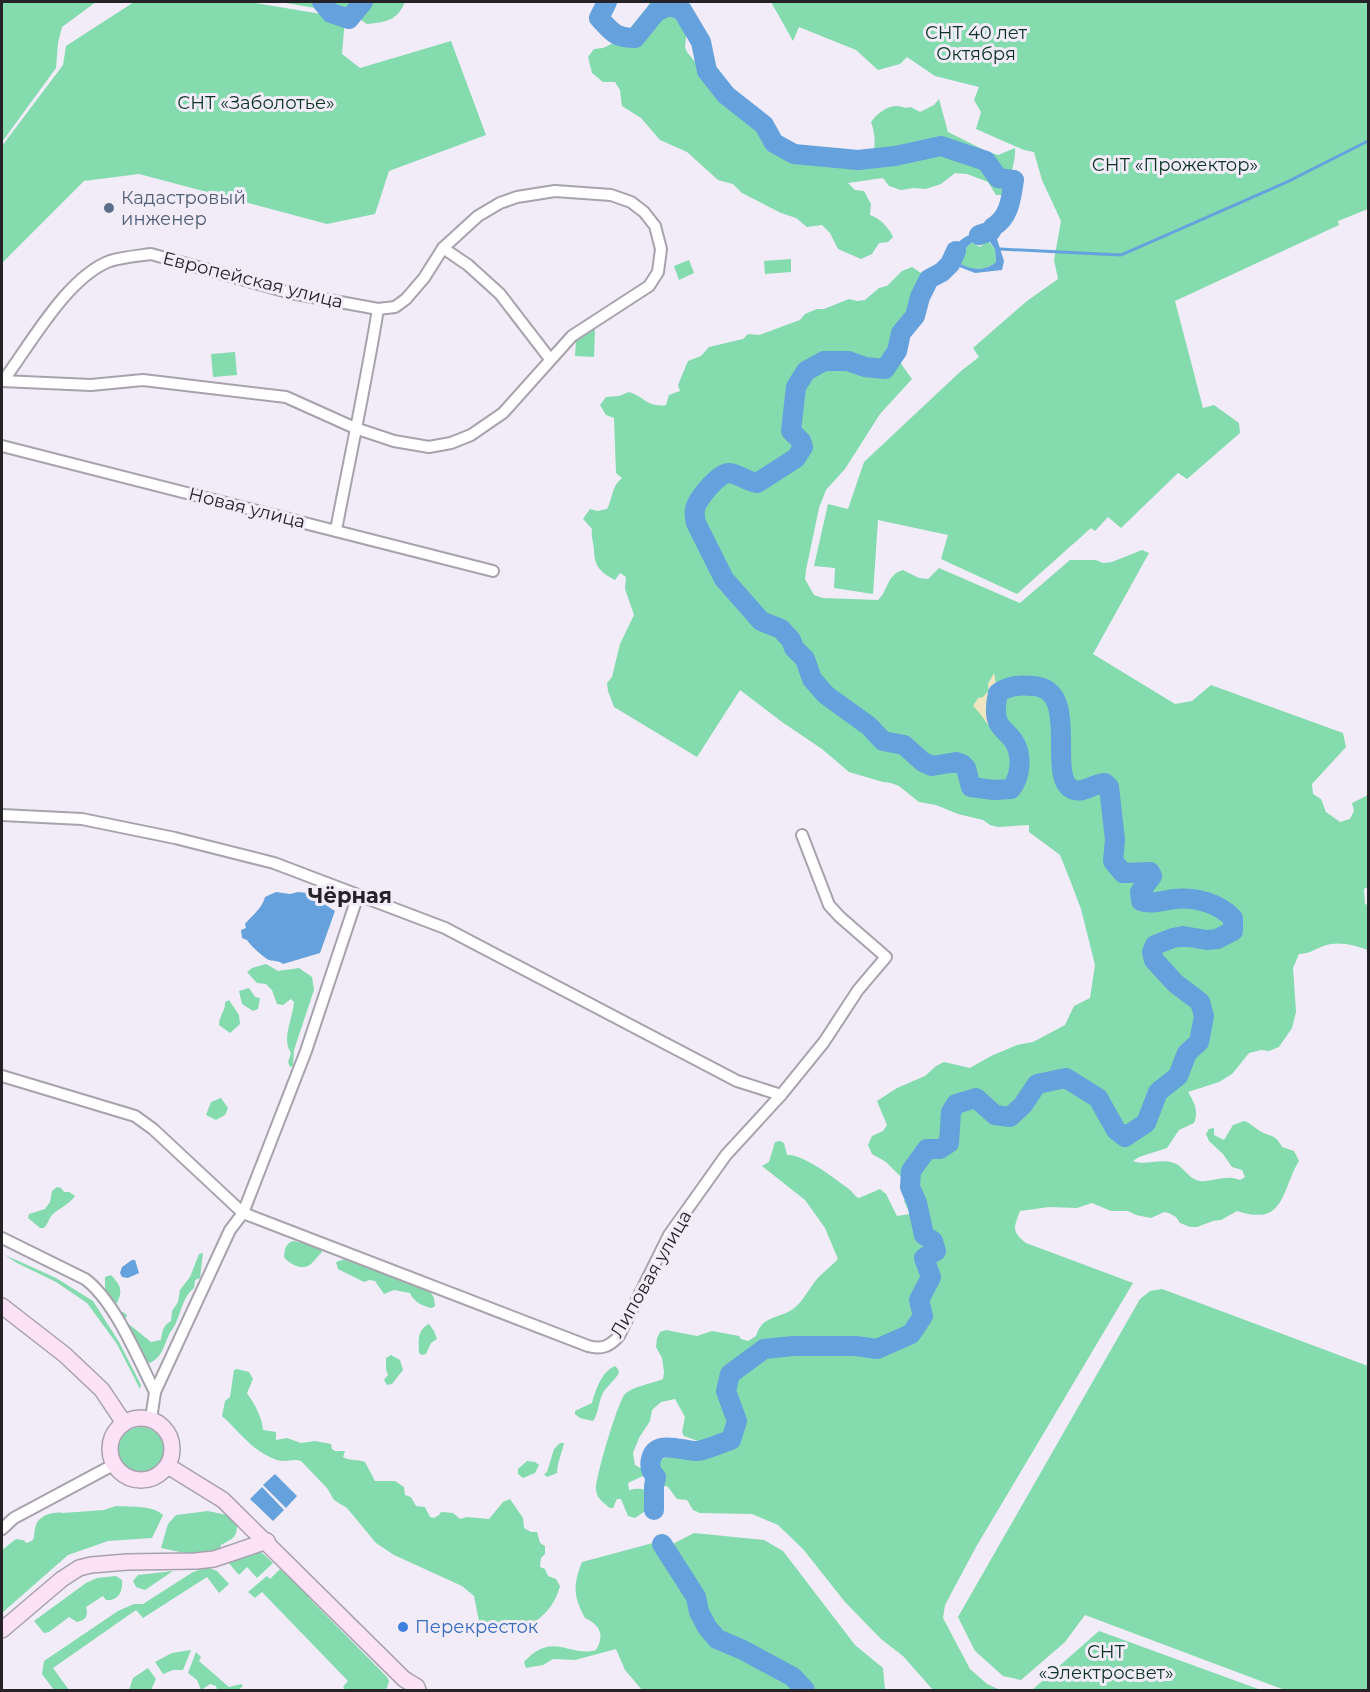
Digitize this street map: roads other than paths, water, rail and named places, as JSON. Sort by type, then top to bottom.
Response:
[{"type":"street","name":"Европейская улица","points":[[543,192],[611,195],[631,202],[644,212],[655,226],[661,249],[658,272],[650,286],[572,336],[503,413],[471,435],[452,443],[429,447],[411,444],[356,428],[286,397],[143,380],[91,385],[2,381],[71,290],[95,268],[131,256],[151,254],[291,293],[378,309],[396,307],[424,278],[443,248],[478,216],[500,203],[543,192]]},
{"type":"street","points":[[443,248],[468,265],[500,294],[550,359]]},
{"type":"street","points":[[336,530],[378,309]]},
{"type":"street","name":"Новая улица","points":[[2,446],[493,571]]},
{"type":"street","points":[[2,815],[82,819],[175,838],[274,863],[445,928],[737,1081],[781,1095]]},
{"type":"street","name":"Липовая улица","points":[[243,1214],[588,1346],[601,1348],[613,1343],[619,1336],[669,1235],[691,1203],[726,1155],[781,1095],[824,1042],[858,990],[885,957],[829,905],[815,863],[802,835]]},
{"type":"street","points":[[151,1419],[155,1392],[230,1230],[243,1214],[306,1051],[358,895]]},
{"type":"street","points":[[2,1076],[129,1113],[141,1120],[243,1214]]},
{"type":"street","points":[[2,1238],[85,1279],[102,1294],[155,1392]]},
{"type":"street","points":[[2,1306],[65,1354],[102,1390],[124,1423]]},
{"type":"street","points":[[132,1419],[151,1419],[166,1430],[170,1438],[171,1457],[168,1466],[162,1473],[145,1481],[126,1478],[113,1464],[109,1446],[117,1429],[124,1423],[132,1419]]},
{"type":"street","points":[[2,1529],[15,1518],[113,1464]]},
{"type":"street","points":[[168,1466],[223,1500],[404,1679],[418,1690]]},
{"type":"street","points":[[2,1630],[78,1568],[127,1562],[214,1559],[267,1541]]},
{"type":"water","points":[[1000,223],[1000,229],[995,233],[1004,261],[1002,270],[975,273],[957,266],[951,271],[942,272],[958,242],[971,234],[989,230],[992,225]],"holes":[[[987,234],[990,236],[990,242],[995,249],[996,262],[982,269],[967,267],[957,262],[958,251],[962,252],[974,240]]]},
{"type":"water","points":[[911,322],[913,325],[910,335],[902,339],[897,351],[890,353],[892,333],[897,325]]},
{"type":"water","points":[[276,892],[307,893],[335,911],[320,953],[283,964],[267,959],[242,938],[241,930],[246,928],[245,924],[265,897]]},
{"type":"water","points":[[135,1260],[139,1273],[128,1278],[122,1277],[120,1273],[122,1267]]},
{"type":"water","points":[[275,1474],[297,1496],[286,1508],[263,1485]]},
{"type":"water","points":[[262,1487],[284,1510],[273,1521],[250,1499]]},
{"type":"waterway","points":[[322,2],[331,13],[349,19],[363,2]]},
{"type":"waterway","points":[[607,2],[599,18],[614,33],[628,38],[635,38],[656,12],[669,6],[682,10],[701,42],[707,71],[726,95],[764,125],[774,143],[794,154],[858,160],[895,156],[941,146],[986,161],[998,178],[1014,180],[1009,206],[1003,218],[991,231],[979,235]]},
{"type":"waterway","points":[[1000,249],[1121,255],[1287,182],[1368,141]]},
{"type":"waterway","points":[[654,1510],[656,1477],[650,1464],[654,1453],[659,1449],[672,1447],[698,1451],[731,1440],[737,1421],[726,1391],[730,1374],[764,1349],[793,1346],[856,1346],[877,1349],[911,1334],[923,1316],[919,1300],[931,1277],[924,1258],[936,1251],[933,1241],[924,1235],[917,1203],[910,1187],[911,1171],[927,1149],[940,1149],[949,1143],[951,1112],[956,1104],[976,1098],[995,1115],[1010,1117],[1023,1105],[1037,1084],[1066,1078],[1098,1098],[1116,1130],[1125,1137],[1146,1123],[1158,1092],[1178,1076],[1187,1053],[1199,1042],[1204,1016],[1200,1002],[1175,983],[1154,960],[1152,952],[1155,945],[1183,936],[1207,940],[1217,939],[1233,931],[1233,918],[1221,908],[1206,902],[1183,899],[1141,901],[1140,892],[1152,876],[1150,872],[1123,873],[1113,861],[1115,840],[1109,787],[1101,783],[1078,791],[1066,783],[1062,770],[1060,718],[1056,702],[1048,691],[1033,686],[1019,686],[1007,688],[998,693],[997,719],[1016,746],[1020,765],[1017,778],[1011,789],[994,790],[971,787],[966,768],[962,764],[956,762],[932,766],[923,762],[904,745],[883,741],[869,726],[826,695],[812,679],[805,659],[794,648],[791,640],[781,629],[761,621],[724,579],[696,523],[697,504],[709,486],[721,476],[730,473],[757,483],[796,458],[803,447],[801,441],[791,431],[796,387],[806,371],[824,361],[848,361],[865,367],[885,369],[897,351],[901,333],[915,316],[920,297],[929,279],[942,272],[950,264],[956,251]]},
{"type":"waterway","points":[[662,1544],[696,1597],[699,1612],[717,1639],[793,1677],[805,1690]]},
{"type":"place","name":"Кадастровый инженер","points":[[109,208]]},
{"type":"place","name":"Перекресток","points":[[403,1627]]},
{"type":"district","name":"Чёрная","points":[[350,896]]},
{"type":"park label","name":"СНТ 40 лет Октября","points":[[976,43]]},
{"type":"park label","name":"СНТ «Заболотье»","points":[[256,103]]},
{"type":"park label","name":"СНТ «Прожектор»","points":[[1175,165]]},
{"type":"park label","name":"СНТ «Электросвет»","points":[[1106,1662]]}]
